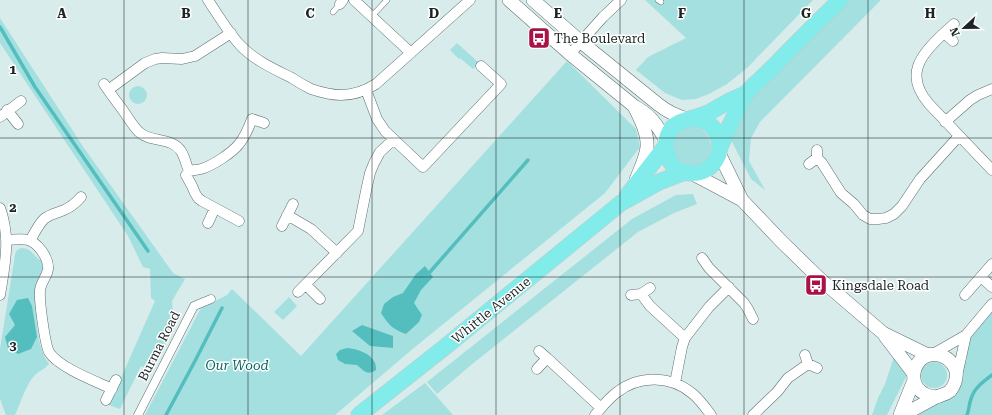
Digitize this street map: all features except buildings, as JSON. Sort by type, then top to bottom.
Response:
[{"type":"main road","points":[[746,93],[727,131],[715,162],[708,169],[700,173],[688,173],[678,169],[671,163],[667,155],[666,143],[669,133],[674,127],[680,122],[708,113],[746,93],[840,0]]},
{"type":"main road","points":[[690,119],[701,120],[709,124],[715,130],[719,138],[720,150]]},
{"type":"main road","name":"Whittle Avenue","points":[[359,415],[440,351],[626,197],[666,143]]},
{"type":"main road","name":"Whittle Avenue","points":[[626,197],[659,182],[688,173]]},
{"type":"street","points":[[208,0],[240,45],[250,54],[311,88],[330,94],[341,95],[354,94],[366,90],[376,84],[470,0]]},
{"type":"street","points":[[354,0],[411,53]]},
{"type":"street","points":[[509,0],[570,54],[634,106],[653,119],[666,143]]},
{"type":"street","points":[[533,0],[581,42],[659,105],[678,117],[690,119]]},
{"type":"street","points":[[570,54],[603,17],[621,0]]},
{"type":"street","points":[[954,24],[934,42],[922,56],[919,63],[917,79],[918,87],[922,96],[992,170]]},
{"type":"street","points":[[231,33],[195,56],[182,59],[162,58],[145,62],[106,87],[130,121],[140,132],[150,138],[170,143],[180,150],[189,171],[186,175],[198,198],[202,202],[239,221]]},
{"type":"street","points":[[944,33],[953,41]]},
{"type":"street","points":[[366,90],[380,125],[393,140],[423,167],[501,84],[481,66]]},
{"type":"street","points":[[946,122],[970,100],[992,89]]},
{"type":"street","points":[[18,124],[4,114],[21,101]]},
{"type":"street","points":[[626,197],[645,157],[647,146],[643,125],[634,106]]},
{"type":"street","points":[[189,171],[209,166],[235,148],[243,139],[252,119],[264,123]]},
{"type":"street","points":[[814,157],[822,163],[841,193],[854,204],[863,215],[870,219],[878,220],[894,214],[902,206],[920,178],[959,136]]},
{"type":"street","points":[[298,292],[358,231],[370,173],[380,152],[393,140]]},
{"type":"street","points":[[720,150],[742,200]]},
{"type":"street","points":[[688,173],[742,200],[820,279],[883,333],[914,377],[916,385],[924,394],[937,397]]},
{"type":"street","points":[[30,241],[44,220],[49,216],[69,208],[81,197]]},
{"type":"street","points":[[282,226],[293,204]]},
{"type":"street","points":[[0,208],[6,228],[7,240],[5,265],[0,294]]},
{"type":"street","points":[[208,223],[215,208]]},
{"type":"street","points":[[288,215],[311,229],[337,253]]},
{"type":"street","points":[[7,240],[24,239],[30,241],[40,249],[48,262],[47,274],[41,286],[40,297],[46,343],[49,352],[54,358],[69,369],[114,385],[106,400]]},
{"type":"street","points":[[702,256],[709,268],[744,303],[753,319]]},
{"type":"street","points":[[965,295],[992,264]]},
{"type":"street","points":[[981,277],[992,287]]},
{"type":"street","points":[[306,285],[320,299]]},
{"type":"street","points":[[675,383],[685,338],[708,307],[729,287]]},
{"type":"street","points":[[650,288],[636,295],[685,338]]},
{"type":"street","name":"Burma Road","points":[[138,415],[194,306],[211,299]]},
{"type":"street","points":[[900,415],[918,362],[966,335],[992,304]]},
{"type":"street","points":[[883,333],[930,355],[939,354],[944,356],[953,364],[956,371],[956,378]]},
{"type":"street","points":[[903,415],[950,391],[956,378],[966,335]]},
{"type":"street","points":[[539,351],[598,412],[609,400],[624,388],[644,380],[655,379],[666,380],[682,386],[701,401],[711,415]]},
{"type":"street","points":[[537,369],[547,358]]},
{"type":"street","points":[[753,415],[788,378],[810,362]]},
{"type":"lane","points":[[372,16],[387,0]]},
{"type":"green space","points":[[645,0],[813,0],[747,68],[727,84],[696,99],[682,100],[665,93],[636,70],[648,57],[686,38]]},
{"type":"green space","points":[[846,0],[881,0],[760,122],[751,138],[749,161],[765,190],[751,179],[730,138],[736,119],[764,82]]},
{"type":"green space","points":[[0,18],[84,148],[173,273],[185,279],[172,301],[174,327],[153,371],[141,366],[120,409],[109,405],[155,301],[151,298],[150,269],[143,267],[128,236],[0,43]]},
{"type":"green space","points":[[457,43],[479,63],[473,69],[460,58],[459,59],[450,50]]},
{"type":"green space","name":"Our Wood","points":[[567,61],[636,129],[640,147],[605,193],[415,347],[335,415],[145,415],[201,308],[227,295],[232,289],[301,356]]},
{"type":"green space","points":[[138,86],[142,87],[146,91],[146,99],[142,103],[138,104],[134,103],[130,99],[129,95],[130,91],[134,87]]},
{"type":"green space","points":[[688,127],[696,127],[706,132],[710,139],[710,153],[706,160],[696,165],[688,165],[678,160],[676,157],[673,150],[673,142],[678,132],[681,130]]},
{"type":"green space","points":[[693,194],[697,204],[674,213],[638,232],[471,365],[437,394],[427,382],[632,219],[676,195]]},
{"type":"green space","points":[[21,248],[31,251],[42,261],[43,264],[36,287],[35,299],[39,341],[49,364],[31,380],[15,415],[6,415],[0,399],[0,349],[15,255],[16,251]]},
{"type":"green space","points":[[289,297],[297,306],[283,320],[274,312]]},
{"type":"green space","points":[[992,306],[992,415],[917,415],[933,405],[961,374],[967,359],[966,335]]},
{"type":"green space","points":[[894,357],[907,375],[887,415],[872,415],[885,384]]},
{"type":"green space","points":[[934,362],[943,366],[947,375],[943,384],[934,388],[925,384],[921,375],[925,366]]},
{"type":"green space","points":[[425,383],[453,415],[382,415]]},
{"type":"shaded area","points":[[425,266],[433,277],[421,290],[414,303],[422,315],[419,322],[406,334],[391,326],[381,313],[384,304],[393,297],[403,293],[416,274]]},
{"type":"shaded area","points":[[28,298],[32,306],[37,337],[31,349],[18,354],[8,348],[5,337],[15,325],[9,314],[17,300]]},
{"type":"shaded area","points":[[362,325],[393,336],[393,348],[370,346],[352,331]]},
{"type":"shaded area","points":[[347,348],[355,349],[367,354],[375,363],[376,370],[368,373],[357,365],[345,364],[338,360],[336,354],[340,350]]},
{"type":"waterway","points":[[0,27],[35,87],[148,251]]},
{"type":"waterway","points":[[430,272],[528,160]]},
{"type":"waterway","points":[[166,415],[222,308]]},
{"type":"waterway","points":[[967,415],[972,395],[979,386],[992,375]]},
{"type":"place","name":"The Boulevard","points":[[539,38]]},
{"type":"place","name":"Kingsdale Road","points":[[816,285]]}]
